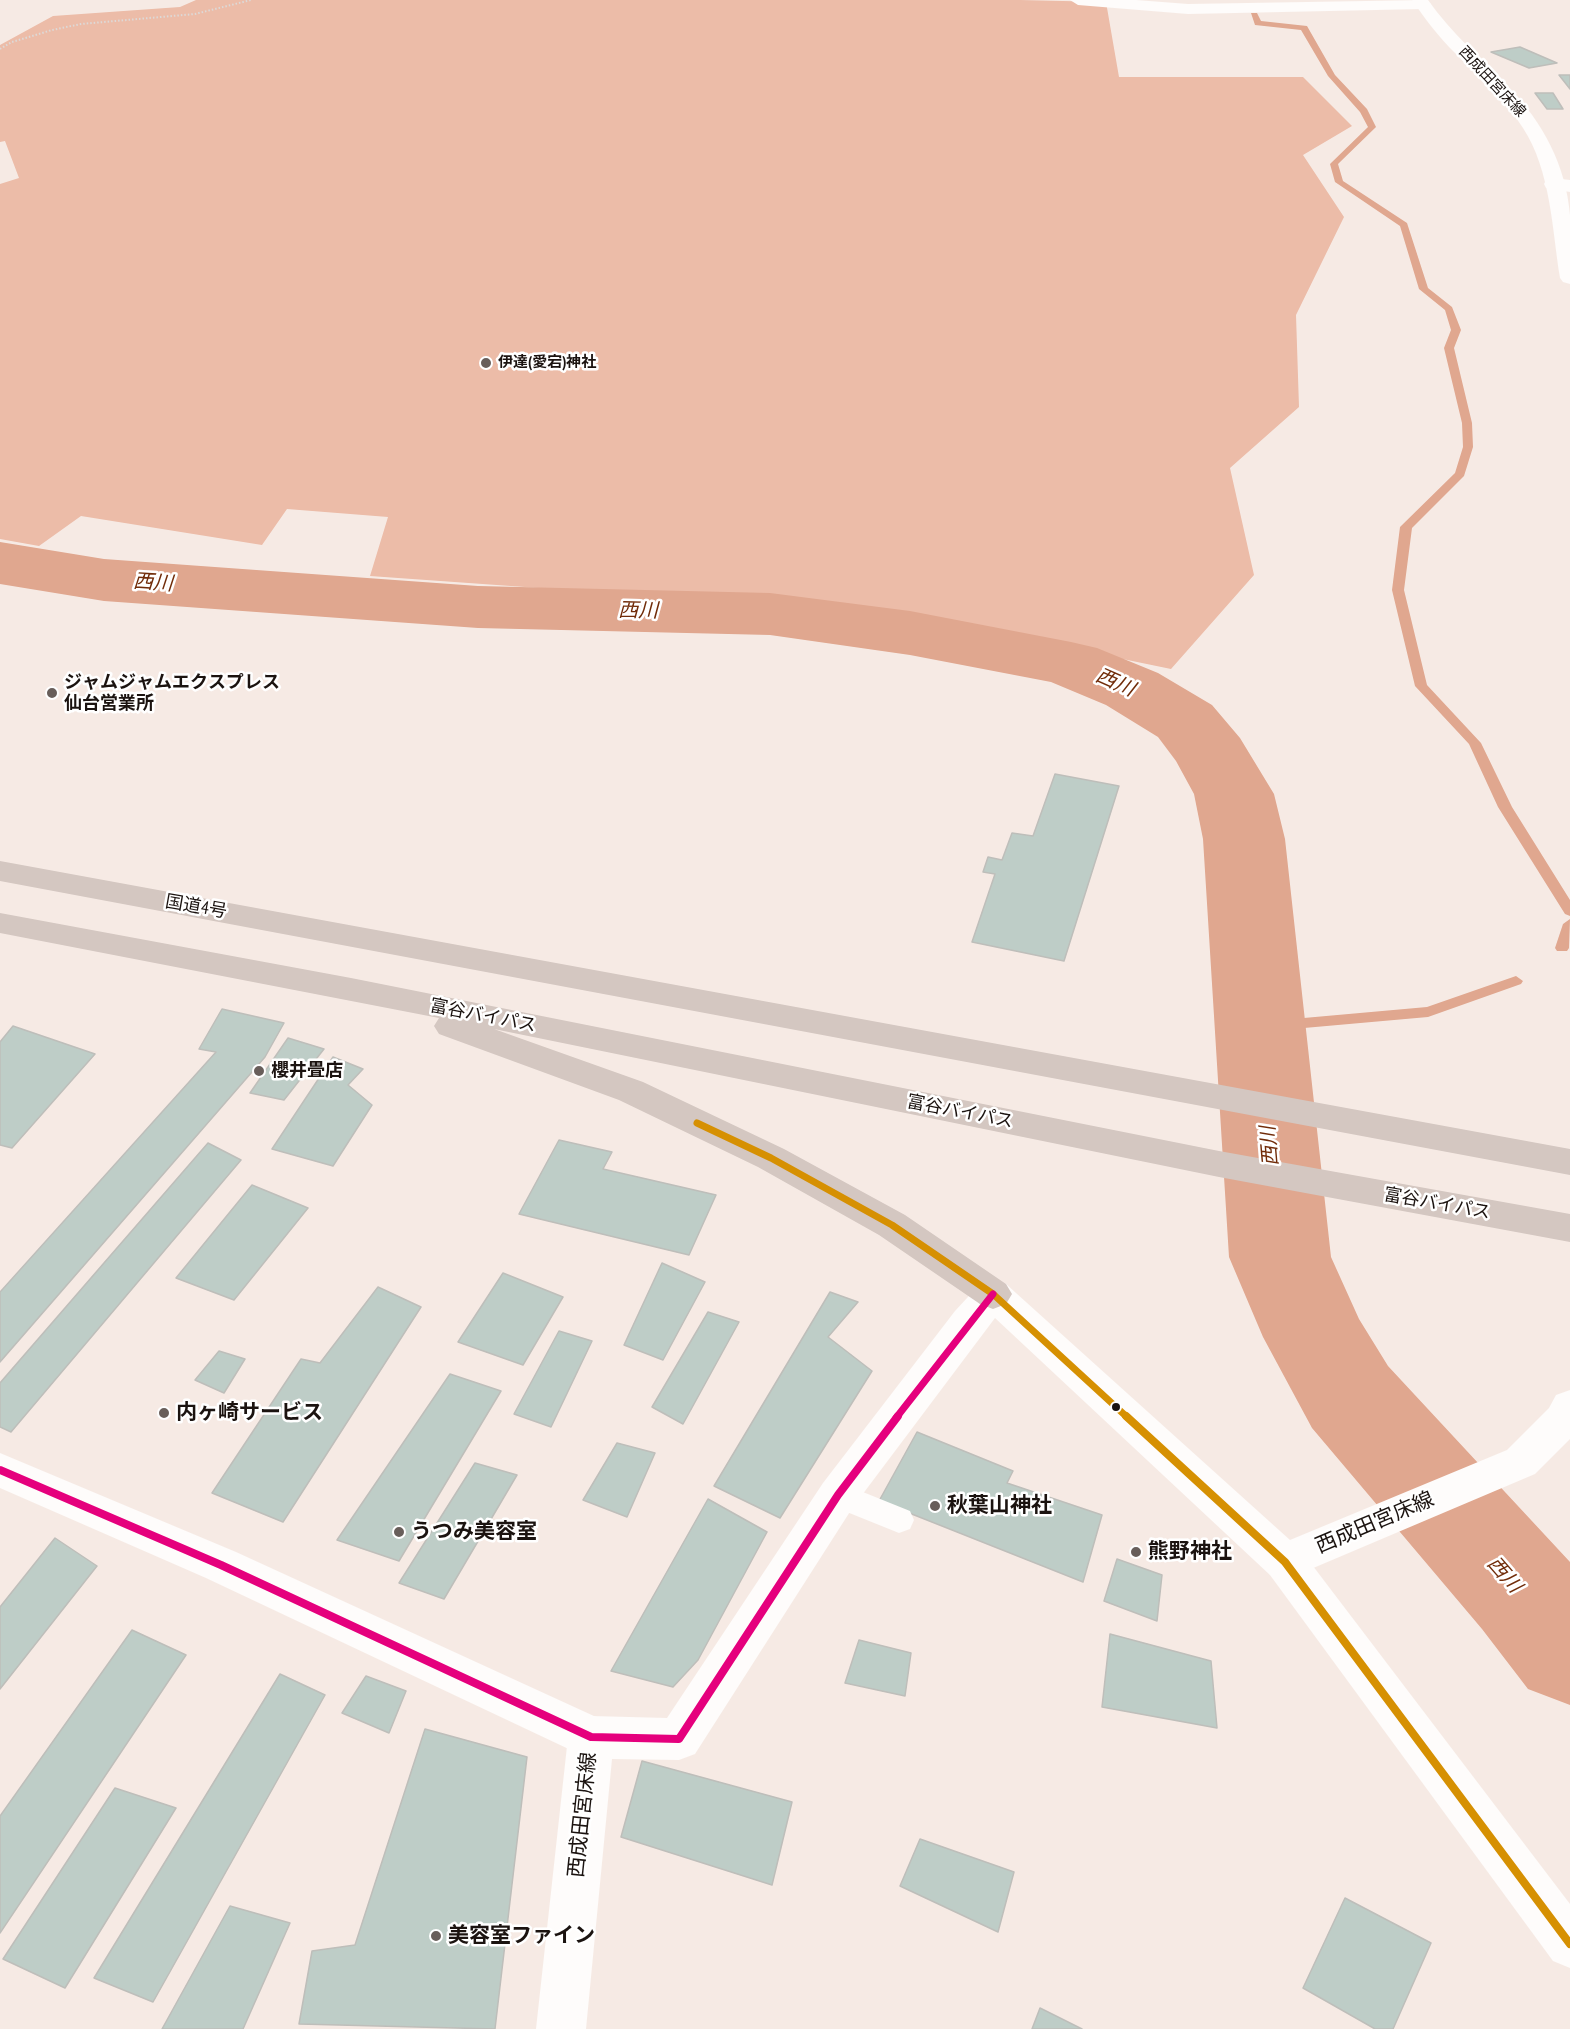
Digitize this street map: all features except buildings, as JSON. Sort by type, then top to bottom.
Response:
[{"type":"highway","name":"国道4号","points":[[0,871],[1570,1162]]},
{"type":"highway","points":[[0,923],[351,989],[642,1096],[771,1158],[892,1225],[993,1294]]},
{"type":"highway","name":"富谷バイパス","points":[[351,989],[1219,1164],[1570,1228]]},
{"type":"main road","points":[[1078,0],[1188,9],[1421,2]]},
{"type":"main road","name":"西成田宮床線","points":[[1421,2],[1476,66],[1514,103],[1533,128],[1562,185],[1570,278]]},
{"type":"main road","points":[[993,1294],[1285,1562],[1570,1944]]},
{"type":"main road","name":"西成田宮床線","points":[[561,2029],[591,1737],[679,1739],[838,1495],[969,1322],[993,1294]]},
{"type":"main road","name":"西成田宮床線","points":[[1285,1562],[1521,1462],[1564,1419],[1570,1406]]},
{"type":"main road","points":[[0,1470],[221,1566],[591,1737]]},
{"type":"lane","points":[[838,1495],[899,1520]]},
{"type":"path","points":[[0,49],[43,31],[70,25],[193,14],[222,9],[250,0]]},
{"type":"shaded area","points":[[196,0],[1020,0],[1106,2],[1119,77],[1303,77],[1352,126],[1303,155],[1344,217],[1296,315],[1299,407],[1230,468],[1254,575],[1171,669],[905,614],[370,576],[388,517],[287,509],[262,545],[81,516],[39,546],[0,539],[0,184],[19,178],[5,141],[0,142],[0,45],[53,16],[180,7]]},
{"type":"waterway","points":[[1254,15],[1258,23],[1304,28],[1332,76],[1364,111],[1372,127],[1334,164],[1339,182],[1404,225],[1424,289],[1449,309],[1456,330],[1449,348],[1467,423],[1468,447],[1460,474],[1406,527],[1398,590],[1421,686],[1475,743],[1505,807],[1570,911]]},
{"type":"waterway","name":"西川","points":[[0,563],[104,580],[478,607],[770,614],[910,633],[1071,664],[1132,689],[1185,721],[1212,755],[1234,794],[1244,839],[1280,1257],[1315,1337],[1350,1397],[1523,1592],[1570,1651]]},
{"type":"waterway","points":[[1562,948],[1570,924]]},
{"type":"waterway","points":[[1259,1027],[1428,1012],[1516,981]]},
{"type":"transit line","points":[[697,1123],[771,1158],[892,1225],[993,1294],[1285,1562],[1570,1944]]},
{"type":"transit line","points":[[0,1470],[221,1565],[591,1737],[679,1739],[838,1495],[969,1322],[993,1294]]},
{"type":"place","name":"伊達(愛宕)神社","points":[[486,363]]},
{"type":"place","name":"ジャムジャムエクスプレス 仙台営業所","points":[[52,693]]},
{"type":"place","name":"櫻井畳店","points":[[259,1071]]},
{"type":"place","name":"内ヶ崎サービス","points":[[164,1413]]},
{"type":"place","name":"秋葉山神社","points":[[935,1506]]},
{"type":"place","name":"うつみ美容室","points":[[399,1532]]},
{"type":"place","name":"熊野神社","points":[[1136,1552]]},
{"type":"place","name":"美容室ファイン","points":[[436,1936]]}]
